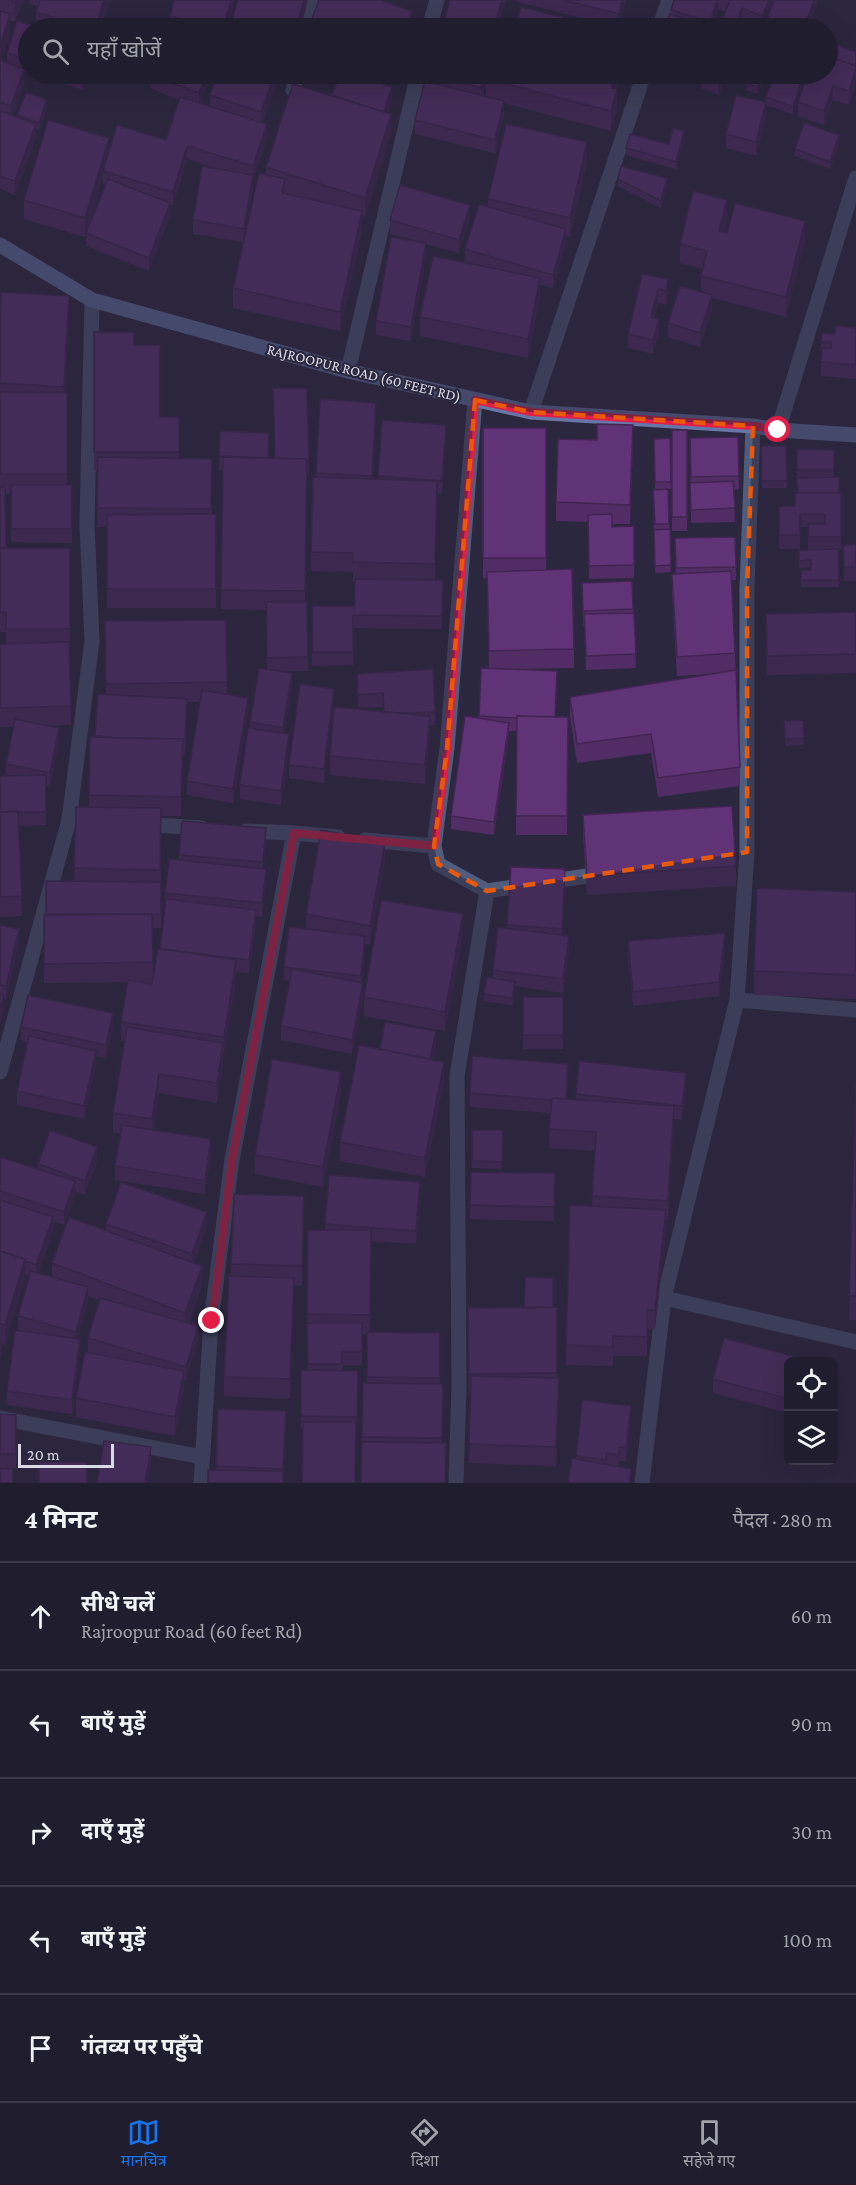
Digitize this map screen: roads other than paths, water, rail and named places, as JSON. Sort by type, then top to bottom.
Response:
[{"type":"main road","name":"RAJROOPUR ROAD (60 FEET RD)","points":[[0,245],[92,300],[348,371],[475,400],[531,412],[856,435]]},
{"type":"street","points":[[310,18],[315,0]]},
{"type":"street","points":[[432,18],[437,0]]},
{"type":"street","points":[[663,18],[669,0]]},
{"type":"street","points":[[293,90],[294,84]]},
{"type":"street","points":[[348,371],[416,84]]},
{"type":"street","points":[[531,412],[641,84]]},
{"type":"street","points":[[778,430],[856,178]]},
{"type":"street","points":[[0,1072],[74,820],[92,641],[87,524],[92,300]]},
{"type":"street","points":[[475,400],[447,749],[434,846],[438,864],[487,891],[617,872]]},
{"type":"street","points":[[642,1483],[664,1298],[737,1000],[753,426]]},
{"type":"street","points":[[128,824],[211,828]]},
{"type":"street","points":[[235,830],[434,846]]},
{"type":"street","points":[[201,1483],[212,1321],[232,1160],[294,833]]},
{"type":"street","points":[[456,1483],[459,1386],[457,1076],[487,891]]},
{"type":"street","points":[[737,1000],[856,1010]]},
{"type":"street","points":[[664,1298],[856,1342]]},
{"type":"street","points":[[0,1418],[202,1457]]}]
